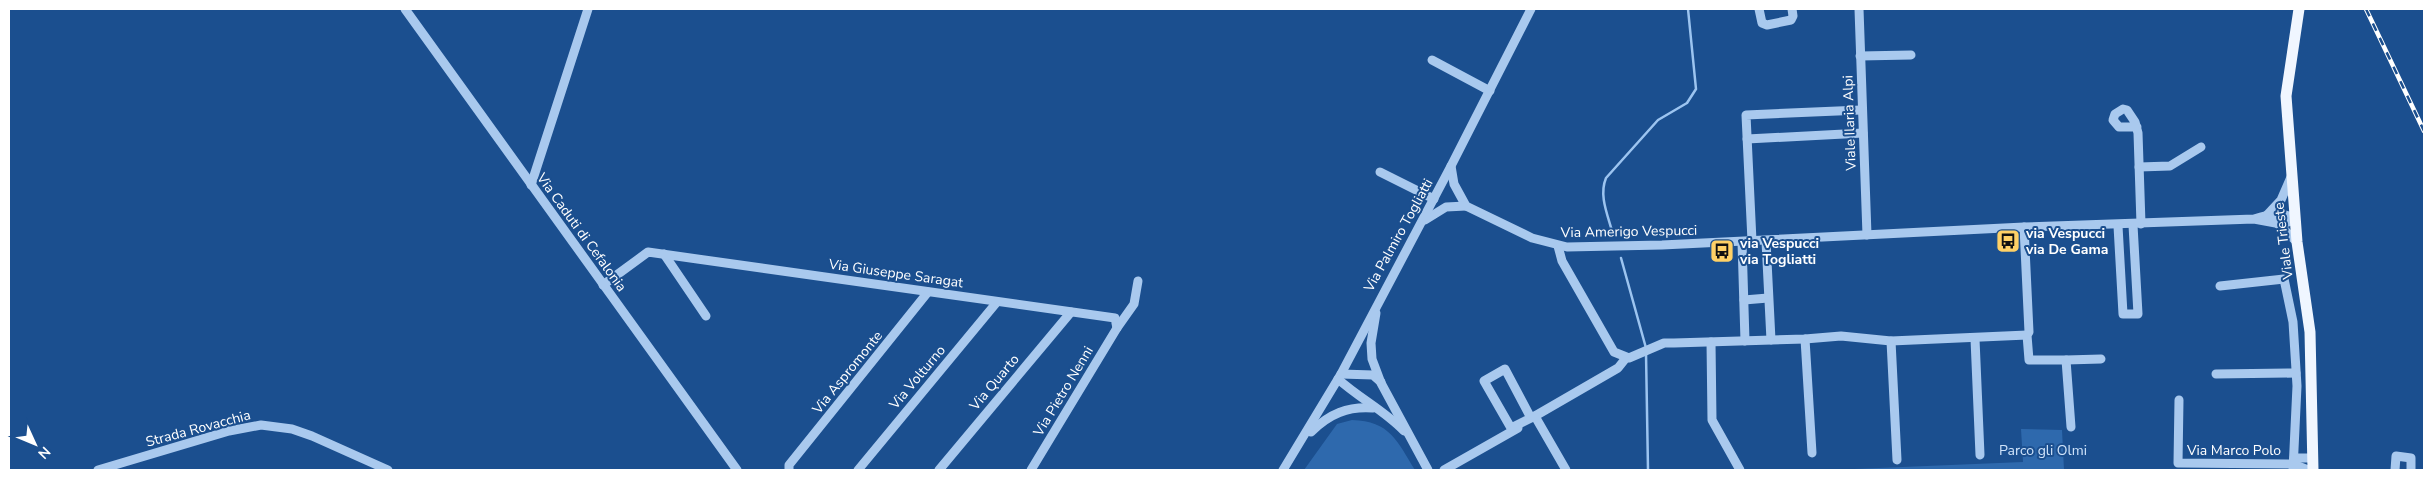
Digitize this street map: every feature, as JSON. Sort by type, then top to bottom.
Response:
[{"type":"main road","name":"Viale Trieste","points":[[2299,9],[2286,96],[2297,242],[2310,332],[2312,470]]},
{"type":"street","name":"Via Caduti di Cefalonia","points":[[405,9],[737,470]]},
{"type":"street","points":[[531,185],[588,9]]},
{"type":"street","name":"Via Palmiro Togliatti","points":[[1283,470],[1340,376],[1378,300],[1436,195],[1531,9]]},
{"type":"street","points":[[1759,9],[1762,23],[1767,25],[1791,20],[1794,16],[1792,9]]},
{"type":"street","name":"Viale Ilaria Alpi","points":[[1859,9],[1861,110],[1867,235]]},
{"type":"street","points":[[1860,56],[1911,55]]},
{"type":"street","points":[[1432,60],[1490,91]]},
{"type":"street","points":[[1752,242],[1746,115],[1861,110]]},
{"type":"street","points":[[2118,226],[2123,314],[2138,314],[2137,225],[2139,167],[2137,127]]},
{"type":"street","points":[[1747,139],[1863,133]]},
{"type":"street","points":[[2139,167],[2170,166],[2201,147]]},
{"type":"street","points":[[1451,166],[1458,194],[1466,206]]},
{"type":"street","points":[[1380,172],[1436,195],[1454,206]]},
{"type":"street","points":[[2267,215],[2281,200],[2291,177]]},
{"type":"street","points":[[1436,195],[1447,191],[1458,194]]},
{"type":"street","name":"Via Amerigo Vespucci","points":[[1421,222],[1439,210],[1454,206],[1466,206],[1532,238],[1558,246],[1596,247],[1752,242],[2024,227],[2118,226],[2254,219],[2286,224],[2295,220]]},
{"type":"street","name":"Via Amerigo Vespucci","points":[[2254,219],[2267,215],[2283,214],[2295,220]]},
{"type":"street","points":[[2276,222],[2297,242]]},
{"type":"street","points":[[2024,227],[2030,332],[2027,335],[2029,360],[2101,359]]},
{"type":"street","points":[[1766,241],[1771,340]]},
{"type":"street","points":[[1742,242],[1745,341]]},
{"type":"street","points":[[1558,246],[1562,261],[1614,352],[1626,358],[1633,358],[1664,343],[1805,340],[1841,336],[1891,341],[1975,339],[2027,335]]},
{"type":"street","name":"Via Giuseppe Saragat","points":[[603,285],[648,252],[1115,318],[1117,328]]},
{"type":"street","points":[[664,254],[706,316]]},
{"type":"street","name":"Via Marco Polo","points":[[2220,286],[2284,279],[2293,322],[2296,373],[2293,464]]},
{"type":"street","name":"Via Pietro Nenni","points":[[1032,470],[1117,328],[1134,304],[1138,281]]},
{"type":"street","name":"Via Aspromonte","points":[[789,470],[790,465],[928,292]]},
{"type":"street","points":[[1744,300],[1768,298]]},
{"type":"street","points":[[1378,300],[1373,327],[1372,359],[1381,383],[1428,470]]},
{"type":"street","name":"Via Volturno","points":[[858,470],[997,302]]},
{"type":"street","name":"Via Quarto","points":[[939,470],[1071,312]]},
{"type":"street","points":[[1975,339],[1980,454]]},
{"type":"street","points":[[1805,340],[1812,452]]},
{"type":"street","points":[[1891,341],[1897,460]]},
{"type":"street","points":[[1711,342],[1712,420],[1740,470]]},
{"type":"street","points":[[1444,470],[1618,368],[1626,358]]},
{"type":"street","points":[[2066,360],[2070,427]]},
{"type":"street","points":[[1534,417],[1511,428],[1484,381],[1505,369],[1534,417],[1566,470]]},
{"type":"street","points":[[2216,374],[2296,373]]},
{"type":"street","points":[[1340,376],[1373,375],[1381,383]]},
{"type":"street","points":[[1340,376],[1352,392],[1394,420],[1413,440]]},
{"type":"street","name":"Via Marco Polo","points":[[2179,400],[2178,463],[2293,464],[2312,458]]},
{"type":"street","points":[[1300,442],[1330,416],[1360,407],[1377,409]]},
{"type":"street","name":"Strada Rovacchia","points":[[98,470],[228,431],[261,425],[292,429],[312,436],[388,470]]},
{"type":"street","points":[[2395,470],[2396,456],[2411,458],[2411,470]]},
{"type":"street","name":"Via Marco Polo","points":[[2293,464],[2308,470]]},
{"type":"green space","points":[[1352,420],[1375,424],[1391,434],[1415,470],[1304,470],[1337,424]]},
{"type":"green space","name":"Parco gli Olmi","points":[[2021,429],[2062,430],[2064,470],[1830,470],[2023,462]]},
{"type":"waterway","points":[[1612,231],[1603,191],[1606,178],[1658,120],[1687,103],[1696,89],[1688,9]]},
{"type":"waterway","points":[[1621,258],[1646,348]]},
{"type":"waterway","points":[[1646,353],[1648,470]]},
{"type":"railway","points":[[2366,9],[2424,131]]},
{"type":"place","name":"via Vespucci via De Gama","points":[[2008,241]]},
{"type":"place","name":"via Vespucci via Togliatti","points":[[1722,251]]}]
